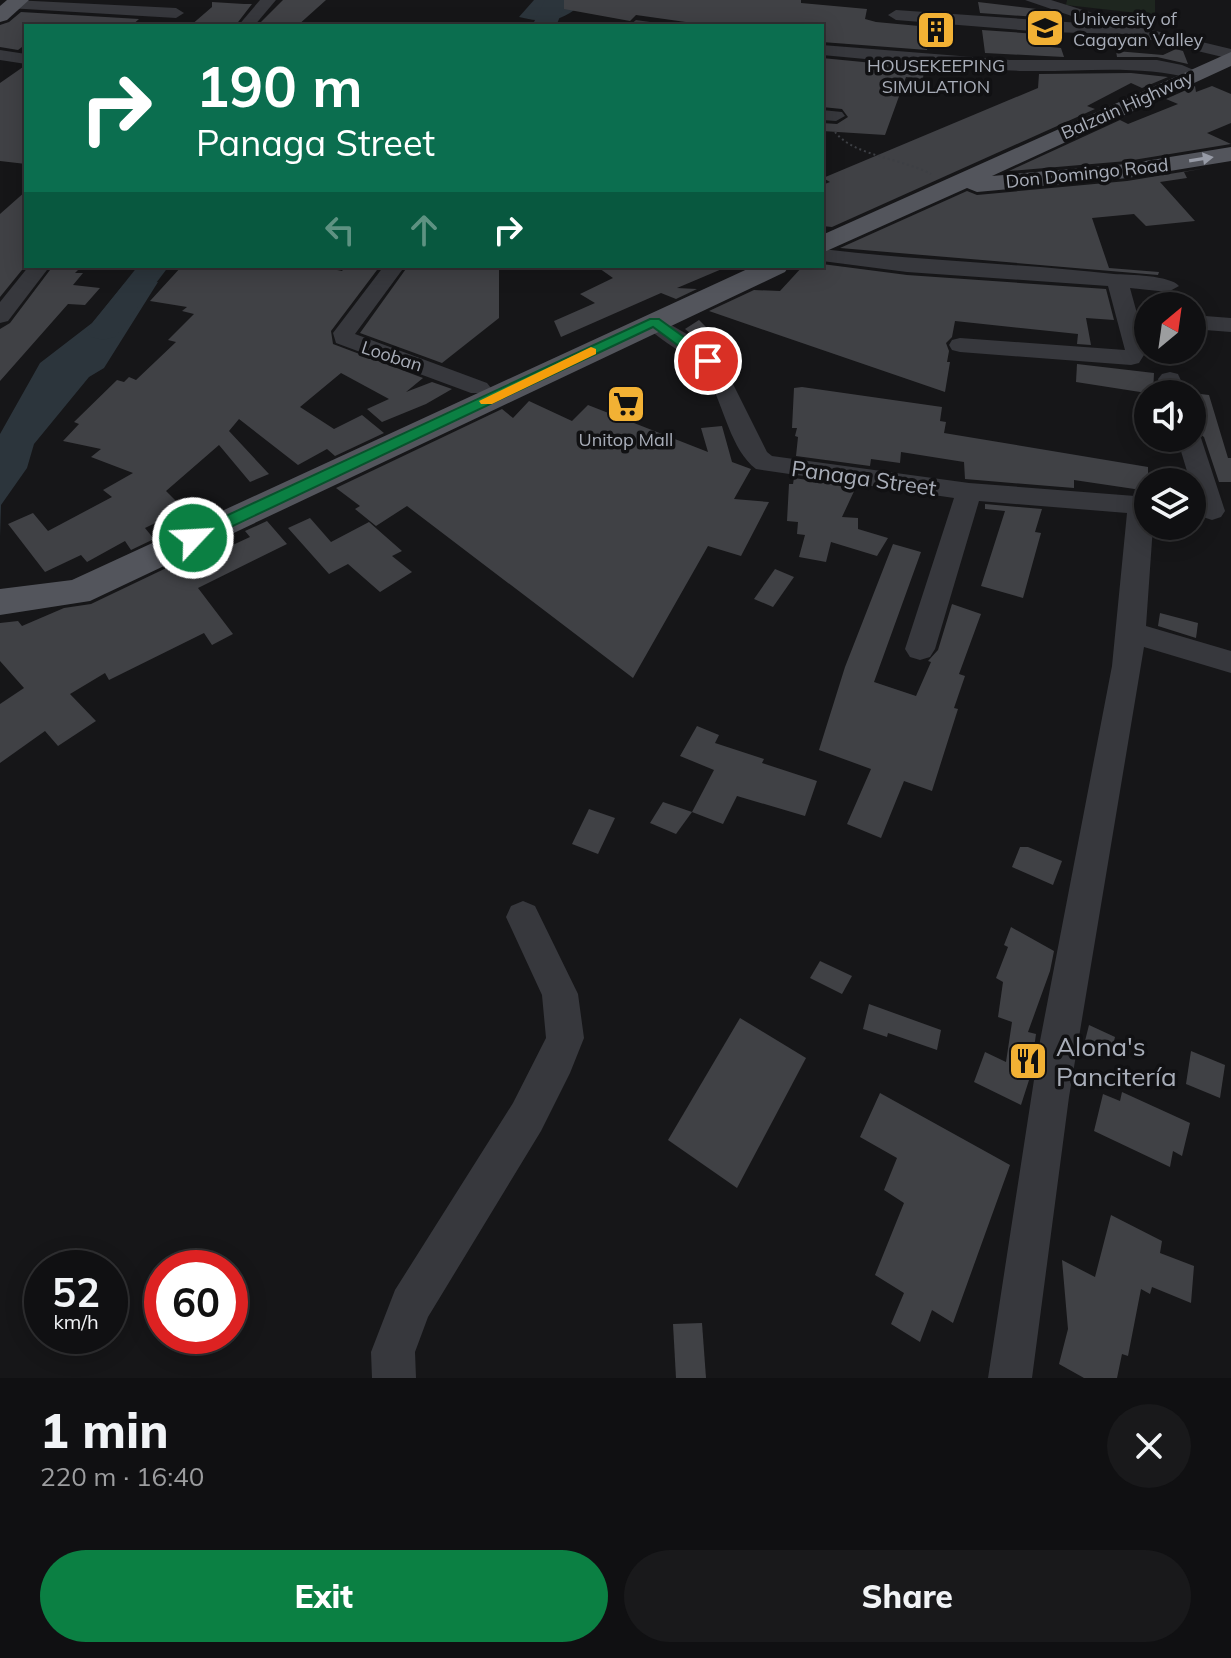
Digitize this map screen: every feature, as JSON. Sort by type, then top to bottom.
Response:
[{"type":"main road","name":"Balzain Highway","points":[[824,233],[1024,152],[1228,60]]},
{"type":"main road","name":"Don Domingo Road","points":[[950,183],[1127,171],[1231,154]]},
{"type":"main road","name":"Balzain Highway","points":[[824,244],[950,183]]},
{"type":"main road","points":[[17,601],[747,268]]},
{"type":"main road","points":[[17,601],[78,592],[772,268]]},
{"type":"street","points":[[248,24],[268,0]]},
{"type":"street","points":[[1033,0],[1228,60]]},
{"type":"street","points":[[11,7],[176,13]]},
{"type":"street","points":[[896,15],[1045,27],[1126,29]]},
{"type":"street","points":[[824,50],[1009,65],[1060,66],[1092,62],[1179,69],[1195,74]]},
{"type":"street","points":[[0,55],[24,59]]},
{"type":"street","points":[[824,255],[907,266],[1168,286]]},
{"type":"street","points":[[0,316],[38,268]]},
{"type":"street","name":"Looban","points":[[393,268],[344,333],[344,338],[479,388]]},
{"type":"street","points":[[1118,282],[1134,311]]},
{"type":"street","name":"Panaga Street","points":[[654,322],[708,361],[718,375],[757,457],[765,463],[969,492],[1134,505]]},
{"type":"street","points":[[1206,323],[1231,325]]},
{"type":"street","points":[[960,345],[1127,359],[1134,356]]},
{"type":"street","points":[[1193,452],[1212,511]]},
{"type":"street","points":[[920,649],[969,492]]},
{"type":"street","points":[[1010,1378],[1033,1203],[1078,928],[1123,701],[1141,540]]},
{"type":"street","points":[[1132,633],[1231,662]]},
{"type":"street","points":[[394,1378],[393,1352],[410,1305],[527,1117],[565,1038],[560,994],[523,917]]},
{"type":"path","points":[[829,115],[835,134],[842,141],[904,161],[950,183]]},
{"type":"shaded area","points":[[534,0],[586,0],[563,17],[539,20],[519,17]]},
{"type":"shaded area","points":[[1067,0],[1155,0],[1155,15],[1066,5]]},
{"type":"shaded area","points":[[158,282],[104,368],[89,377],[34,444],[27,468],[1,505],[0,537],[0,434],[40,363],[92,323],[124,284]]},
{"type":"building","points":[[283,0],[326,0],[299,24],[260,23]]},
{"type":"building","points":[[564,0],[801,0],[801,3],[867,9],[865,19],[876,22],[930,27],[927,50],[824,42],[824,24],[700,24],[636,15],[630,21],[564,9]]},
{"type":"building","points":[[212,2],[252,4],[237,24],[192,24],[212,7]]},
{"type":"building","points":[[978,2],[1045,10],[1052,13],[1052,18],[980,13]]},
{"type":"building","points":[[21,12],[139,19],[133,24],[24,24],[24,46],[18,50],[0,47],[0,25]]},
{"type":"building","points":[[982,30],[1051,35],[1050,47],[1061,48],[1064,57],[985,53]]},
{"type":"building","points":[[1176,49],[1183,51],[1188,64],[1157,57],[1117,57],[1116,51],[1163,55]]},
{"type":"building","points":[[824,58],[924,68],[923,79],[906,77],[885,135],[824,131],[824,123],[837,124],[848,117],[842,109],[824,107]]},
{"type":"building","points":[[24,67],[24,164],[0,161],[0,83]]},
{"type":"building","points":[[1131,73],[1168,77],[1142,88],[1131,83],[1087,106],[1095,109],[832,227],[824,226],[824,184],[830,182],[824,178],[1038,88],[1039,74]]},
{"type":"building","points":[[1195,86],[1196,92],[1212,86],[1231,94],[1231,123],[1207,133],[1231,144],[1127,161],[1009,171],[1120,120],[1128,124],[1178,104],[1166,99]]},
{"type":"building","points":[[1206,168],[1184,172],[1187,178],[1160,182],[1195,221],[1146,226],[1134,214],[1092,218],[1109,268],[1159,272],[1158,275],[840,248],[967,191],[977,195],[1127,181]]},
{"type":"building","points":[[24,193],[24,267],[0,297],[0,214]]},
{"type":"building","points":[[824,264],[907,275],[1106,289],[1114,320],[1086,318],[1091,345],[1077,344],[1078,334],[955,321],[952,337],[946,343],[949,351],[947,362],[950,362],[945,392],[709,311],[754,290],[780,291],[801,268],[824,268]]},
{"type":"building","points":[[51,268],[79,269],[75,273],[83,273],[73,285],[100,288],[85,305],[68,304],[0,381],[0,329],[10,323]]},
{"type":"building","points":[[180,268],[328,268],[342,271],[344,268],[378,268],[331,331],[333,344],[423,378],[406,392],[432,382],[452,389],[426,404],[382,422],[367,409],[389,399],[341,373],[300,407],[334,429],[362,415],[384,433],[335,456],[327,449],[298,465],[239,419],[229,431],[269,474],[250,482],[219,445],[166,491],[184,509],[145,528],[154,539],[131,550],[125,541],[87,562],[81,555],[45,572],[8,524],[33,513],[48,531],[112,497],[103,490],[133,473],[91,457],[101,449],[63,441],[79,424],[74,422],[117,380],[124,382],[129,377],[136,380],[176,342],[168,340],[194,314],[182,311],[187,307],[150,301]]},
{"type":"building","points":[[407,268],[499,268],[499,318],[442,363],[360,333]]},
{"type":"building","points":[[599,268],[724,268],[677,288],[697,289],[676,299],[661,293],[561,337],[554,321],[595,303],[580,294],[613,278]]},
{"type":"building","points":[[699,320],[737,358],[735,361],[709,348],[685,329]]},
{"type":"building","points":[[1077,364],[1154,373],[1154,380],[1134,380],[1134,391],[1076,382]]},
{"type":"building","points":[[794,388],[942,407],[940,421],[946,422],[944,433],[1148,468],[1134,468],[1134,489],[1074,480],[1074,488],[965,479],[964,462],[901,452],[900,463],[871,459],[870,466],[796,456],[797,428],[792,428]]},
{"type":"building","points":[[1206,395],[1209,395],[1228,458],[1231,458],[1231,482],[1219,482],[1206,443]]},
{"type":"building","points":[[529,401],[572,421],[588,405],[708,452],[701,428],[722,426],[732,462],[751,469],[734,499],[769,502],[741,556],[708,546],[633,678],[407,506],[376,526],[355,509],[360,506],[336,488],[502,409],[513,418]]},
{"type":"building","points":[[794,478],[856,487],[842,517],[858,518],[858,529],[888,538],[877,556],[831,542],[826,562],[799,557],[805,535],[797,534],[798,522],[787,521],[789,484],[793,484]]},
{"type":"building","points":[[985,504],[1042,509],[1035,532],[1041,533],[1023,598],[981,586],[1005,511],[985,509]]},
{"type":"building","points":[[310,518],[331,542],[369,522],[402,551],[392,556],[412,572],[380,592],[348,564],[329,574],[288,528]]},
{"type":"building","points":[[267,521],[287,544],[198,588],[233,634],[212,645],[204,633],[109,680],[105,673],[70,694],[96,721],[58,746],[45,731],[0,763],[0,704],[24,688],[0,661],[0,623],[18,621],[22,626],[64,608],[91,604],[204,550],[209,556],[250,537],[245,531]]},
{"type":"building","points":[[893,544],[921,552],[874,682],[916,696],[931,662],[928,661],[938,650],[952,604],[981,614],[959,674],[965,676],[954,708],[958,709],[932,791],[904,781],[881,838],[847,824],[871,769],[819,750],[845,667]]},
{"type":"building","points":[[775,569],[794,577],[773,607],[754,599]]},
{"type":"building","points":[[1160,613],[1198,623],[1196,638],[1158,626]]},
{"type":"building","points":[[697,726],[719,735],[715,743],[817,781],[805,816],[737,796],[723,824],[692,812],[714,770],[680,756]]},
{"type":"building","points":[[663,802],[692,812],[676,834],[650,823]]},
{"type":"building","points":[[589,809],[615,818],[598,854],[572,844]]},
{"type":"building","points":[[1020,847],[1028,847],[1062,861],[1053,885],[1012,867]]},
{"type":"building","points":[[1011,927],[1054,951],[1028,1032],[1036,1034],[1030,1077],[1021,1105],[974,1082],[985,1052],[1006,1062],[1012,1022],[998,1017],[1003,982],[996,978],[1008,947],[1004,945]]},
{"type":"building","points":[[820,961],[852,976],[842,994],[810,978]]},
{"type":"building","points":[[869,1004],[941,1030],[937,1050],[888,1033],[887,1037],[863,1029]]},
{"type":"building","points":[[740,1018],[806,1058],[737,1188],[668,1140]]},
{"type":"building","points":[[1089,1025],[1115,1037],[1110,1057],[1084,1045]]},
{"type":"building","points":[[1191,1051],[1225,1065],[1220,1098],[1186,1084]]},
{"type":"building","points":[[1122,1092],[1190,1123],[1182,1156],[1173,1151],[1170,1167],[1094,1131],[1103,1094],[1120,1101]]},
{"type":"building","points":[[880,1093],[1010,1165],[953,1323],[932,1310],[920,1342],[891,1324],[904,1293],[875,1275],[904,1203],[884,1190],[897,1158],[860,1137]]},
{"type":"building","points":[[1111,1215],[1162,1241],[1160,1253],[1194,1266],[1191,1303],[1152,1287],[1150,1294],[1141,1289],[1128,1356],[1122,1354],[1117,1378],[1084,1378],[1059,1364],[1068,1329],[1062,1260],[1095,1277]]},
{"type":"building","points":[[702,1323],[706,1378],[676,1378],[673,1324]]},
{"type":"waterway","points":[[545,24],[556,0]]},
{"type":"waterway","points":[[103,330],[152,268]]},
{"type":"slow traffic","points":[[487,401],[591,351]]},
{"type":"place","name":"University of Cagayan Valley","points":[[1045,28]]},
{"type":"place","name":"HOUSEKEEPING SIMULATION","points":[[936,30]]},
{"type":"place","name":"Unitop Mall","points":[[626,404]]},
{"type":"place","name":"Alona's Pancitería","points":[[1028,1061]]},
{"type":"route","points":[[193,538],[654,322],[708,361]]}]
